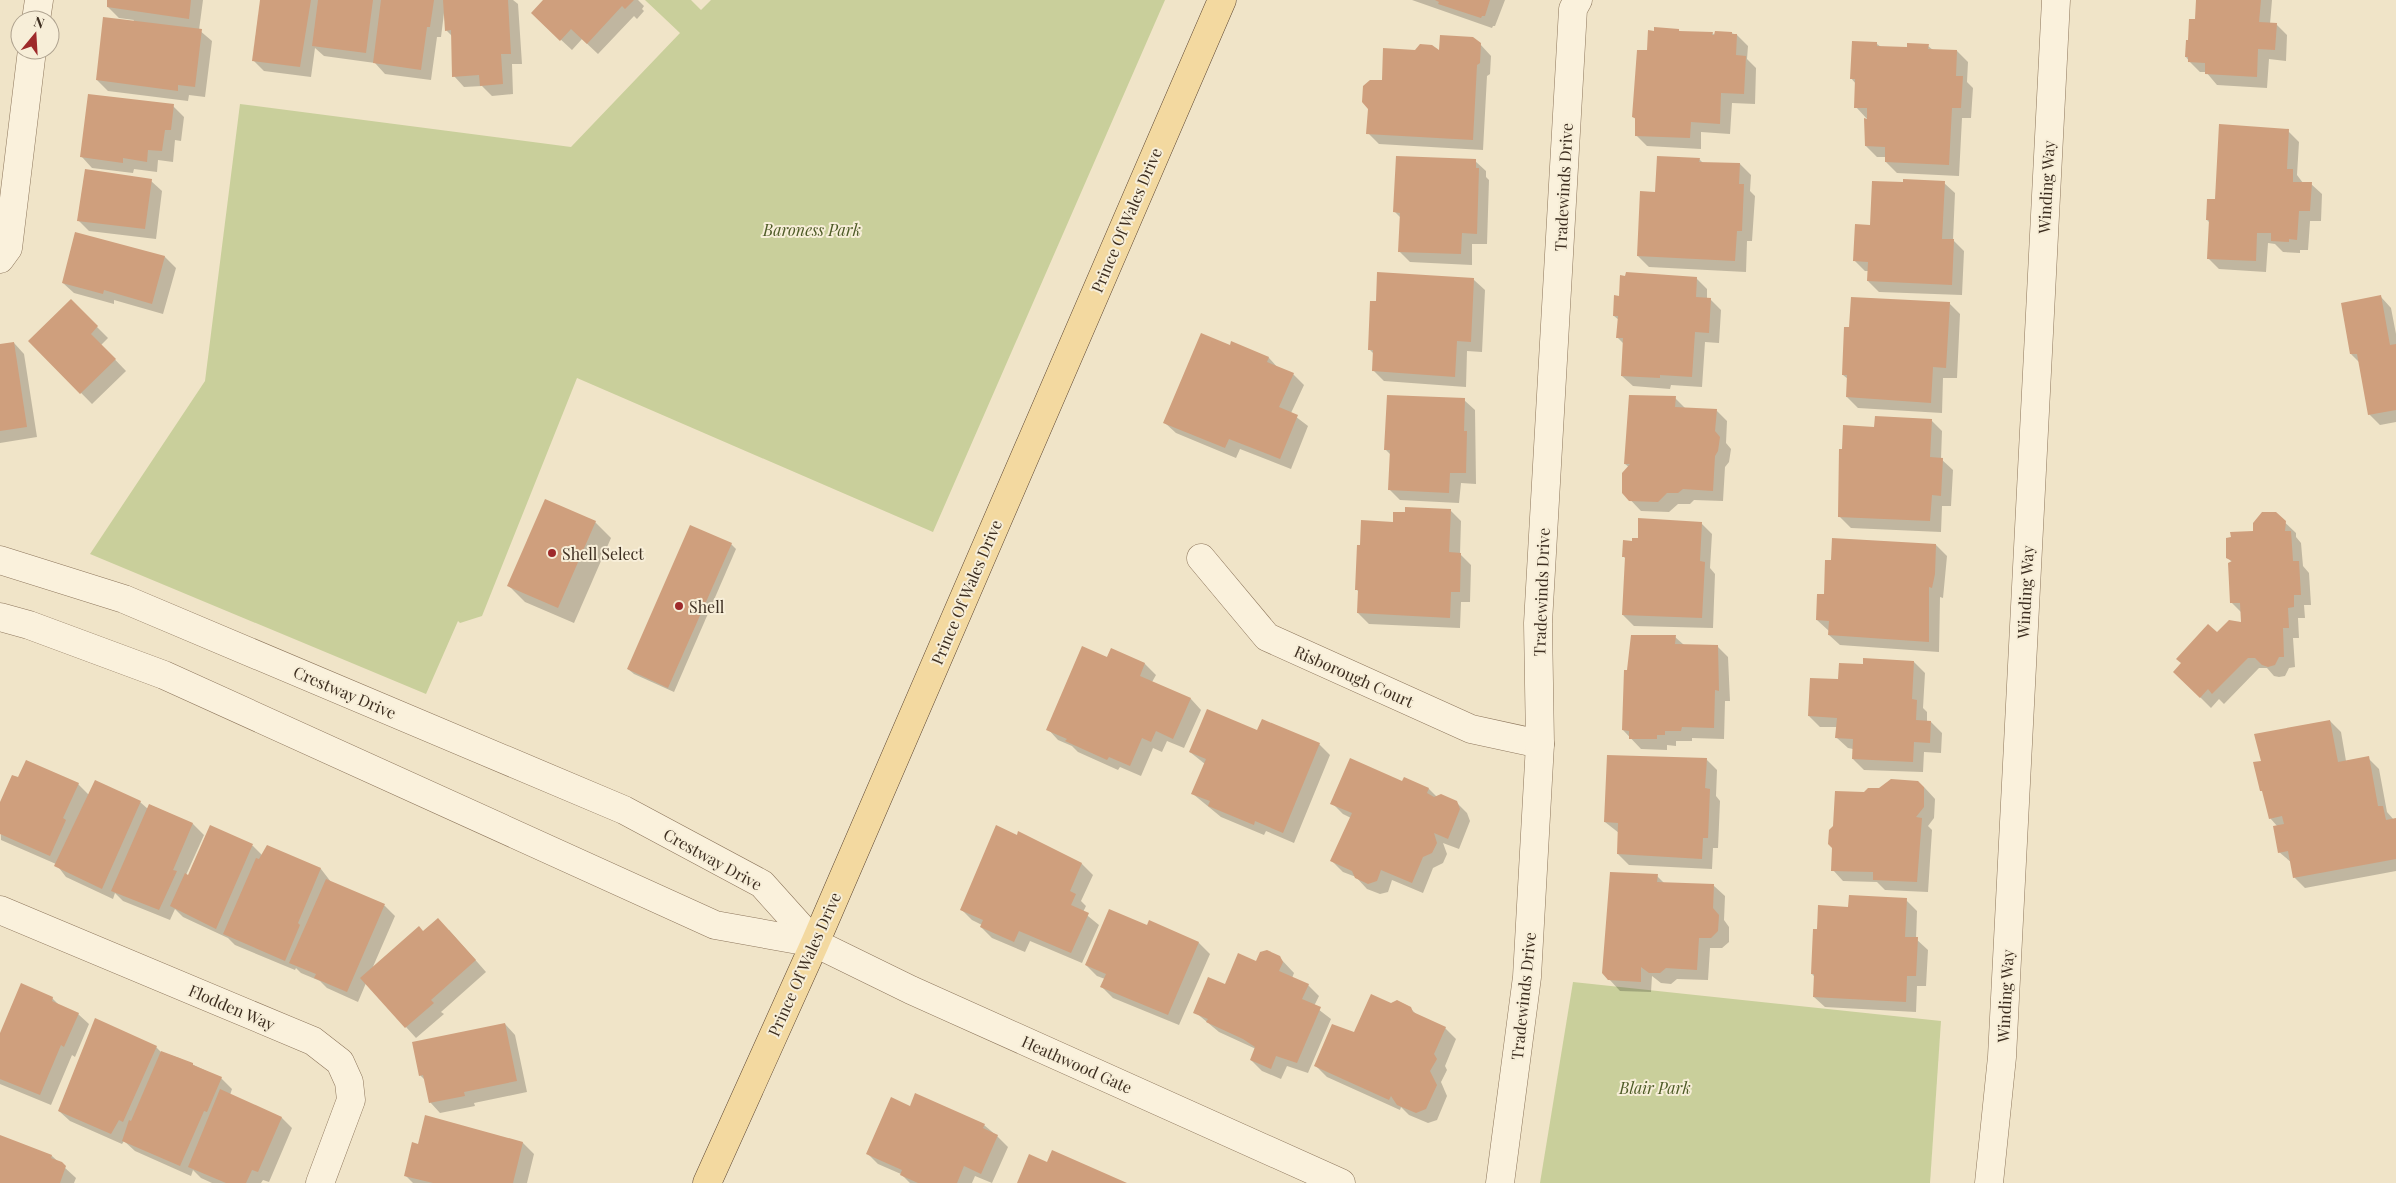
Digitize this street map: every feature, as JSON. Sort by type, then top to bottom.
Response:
[{"type":"main road","name":"Prince Of Wales Drive","points":[[706,1183],[815,943],[1222,0]]},
{"type":"street","name":"Tradewinds Drive","points":[[1500,1183],[1527,977],[1540,744],[1538,623],[1573,9],[1578,0]]},
{"type":"street","name":"Winding Way","points":[[1989,1183],[2002,1057],[2056,0]]},
{"type":"street","points":[[0,259],[8,248],[31,60]]},
{"type":"street","name":"Risborough Court","points":[[1201,558],[1267,637],[1471,728],[1540,744]]},
{"type":"street","name":"Crestway Drive","points":[[0,560],[124,599],[624,810],[762,884],[815,943]]},
{"type":"street","points":[[0,617],[29,625],[164,675],[714,925],[815,943]]},
{"type":"street","name":"Flodden Way","points":[[0,910],[313,1041],[340,1062],[349,1082],[351,1100],[320,1183]]},
{"type":"street","name":"Heathwood Gate","points":[[815,943],[920,994],[1341,1183]]},
{"type":"green space","name":"Baroness Park","points":[[645,0],[691,0],[701,10],[711,0],[1165,0],[933,532],[577,378],[482,616],[460,623],[458,621],[426,694],[90,554],[205,381],[240,104],[571,147],[680,33]]},
{"type":"green space","name":"Blair Park","points":[[1573,982],[1941,1021],[1930,1183],[1540,1183]]},
{"type":"building","points":[[107,0],[191,0],[189,19],[107,7]]},
{"type":"building","points":[[260,0],[311,0],[300,67],[252,61]]},
{"type":"building","points":[[318,0],[373,0],[366,53],[312,46]]},
{"type":"building","points":[[381,0],[434,0],[430,27],[427,27],[421,70],[373,63]]},
{"type":"building","points":[[443,0],[508,0],[511,54],[501,54],[503,84],[480,86],[479,75],[452,77],[451,30],[445,31]]},
{"type":"building","points":[[543,0],[634,0],[625,9],[622,6],[587,44],[571,29],[560,41],[531,13]]},
{"type":"building","points":[[1435,0],[1490,0],[1485,16],[1481,18],[1438,4],[1439,2]]},
{"type":"building","points":[[2196,0],[2261,0],[2259,22],[2277,23],[2275,50],[2258,49],[2257,77],[2205,74],[2205,63],[2188,62],[2188,57],[2185,57],[2186,40],[2188,40],[2189,19],[2195,19]]},
{"type":"building","points":[[103,17],[202,29],[195,87],[178,85],[178,91],[96,80]]},
{"type":"building","points":[[1654,27],[1679,29],[1679,31],[1713,32],[1712,35],[1714,35],[1715,31],[1737,34],[1736,55],[1746,56],[1744,94],[1721,93],[1720,124],[1691,122],[1690,138],[1635,136],[1635,118],[1632,117],[1637,50],[1647,50],[1648,30],[1654,31]]},
{"type":"building","points":[[1440,35],[1473,37],[1481,43],[1480,63],[1477,65],[1473,140],[1366,134],[1368,109],[1362,102],[1363,86],[1370,80],[1382,80],[1383,48],[1415,50],[1420,44],[1432,45],[1439,50]]},
{"type":"building","points":[[1852,41],[1877,42],[1877,46],[1907,47],[1907,43],[1929,44],[1928,49],[1957,50],[1956,76],[1963,76],[1961,108],[1952,108],[1949,165],[1885,162],[1885,147],[1865,146],[1864,118],[1867,119],[1867,108],[1854,108],[1855,79],[1850,79]]},
{"type":"building","points":[[88,94],[174,104],[171,130],[165,130],[162,151],[148,150],[147,162],[123,158],[123,163],[80,157]]},
{"type":"building","points":[[2219,124],[2289,129],[2287,169],[2293,169],[2293,182],[2312,182],[2310,211],[2299,211],[2297,240],[2289,239],[2289,242],[2271,241],[2271,233],[2257,233],[2256,261],[2207,259],[2209,220],[2206,220],[2207,199],[2215,199]]},
{"type":"building","points":[[1396,156],[1476,159],[1476,168],[1479,168],[1477,234],[1462,233],[1461,254],[1398,252],[1400,213],[1393,212]]},
{"type":"building","points":[[1657,156],[1700,158],[1699,162],[1740,163],[1739,184],[1744,184],[1742,231],[1737,231],[1735,261],[1637,256],[1640,191],[1655,192]]},
{"type":"building","points":[[85,169],[152,179],[145,229],[77,221]]},
{"type":"building","points":[[1903,179],[1945,181],[1942,239],[1954,239],[1952,285],[1867,281],[1868,262],[1853,261],[1855,224],[1870,225],[1872,181],[1903,182]]},
{"type":"building","points":[[75,232],[165,256],[152,304],[104,290],[103,294],[62,283]]},
{"type":"building","points":[[1377,272],[1474,278],[1471,342],[1457,341],[1455,377],[1372,371],[1373,350],[1368,350],[1370,301],[1376,301]]},
{"type":"building","points":[[1626,272],[1697,277],[1696,297],[1711,298],[1709,333],[1695,332],[1692,377],[1660,375],[1660,378],[1621,376],[1623,338],[1616,338],[1618,316],[1613,316],[1614,295],[1619,296],[1620,275],[1625,276]]},
{"type":"building","points":[[2381,295],[2390,345],[2396,344],[2396,410],[2368,415],[2357,354],[2350,354],[2341,303]]},
{"type":"building","points":[[1851,297],[1950,302],[1946,368],[1933,367],[1931,403],[1846,397],[1847,375],[1842,375],[1844,327],[1849,327]]},
{"type":"building","points":[[71,299],[98,326],[91,334],[116,359],[80,394],[28,341]]},
{"type":"building","points":[[1201,333],[1230,345],[1231,341],[1269,357],[1267,362],[1294,373],[1279,407],[1298,415],[1280,459],[1229,439],[1225,448],[1163,423]]},
{"type":"building","points":[[14,342],[27,427],[0,431],[0,344]]},
{"type":"building","points":[[1387,395],[1465,398],[1464,431],[1467,431],[1466,473],[1450,473],[1449,493],[1388,490],[1390,450],[1384,450]]},
{"type":"building","points":[[1629,395],[1676,396],[1675,407],[1717,409],[1715,431],[1720,437],[1718,451],[1715,456],[1713,491],[1683,489],[1678,493],[1667,493],[1658,502],[1629,501],[1622,493],[1622,473],[1630,464],[1624,464]]},
{"type":"building","points":[[1875,416],[1932,419],[1930,457],[1943,458],[1941,496],[1932,495],[1930,521],[1838,517],[1839,449],[1842,449],[1843,425],[1874,427]]},
{"type":"building","name":"Shell Select","points":[[545,499],[596,521],[558,608],[507,586]]},
{"type":"building","points":[[1405,507],[1451,509],[1449,552],[1461,553],[1460,592],[1451,592],[1450,618],[1357,613],[1358,590],[1355,590],[1357,545],[1360,545],[1361,520],[1393,522],[1393,512],[1405,512]]},
{"type":"building","points":[[2262,512],[2276,512],[2286,521],[2285,531],[2291,531],[2293,561],[2299,561],[2301,595],[2294,595],[2294,607],[2288,608],[2289,628],[2283,628],[2284,657],[2279,657],[2275,665],[2268,667],[2262,665],[2255,658],[2248,658],[2212,694],[2208,689],[2200,698],[2173,672],[2181,663],[2176,659],[2208,624],[2217,632],[2229,620],[2241,622],[2240,603],[2230,603],[2228,563],[2232,561],[2226,558],[2226,538],[2231,537],[2230,532],[2253,531],[2253,523]]},
{"type":"building","points":[[1638,518],[1702,522],[1700,561],[1705,562],[1702,618],[1622,615],[1625,557],[1622,557],[1623,540],[1632,541],[1632,538],[1638,538]]},
{"type":"building","name":"Shell","points":[[690,525],[732,543],[668,688],[627,669]]},
{"type":"building","points":[[1832,538],[1936,544],[1935,574],[1932,588],[1929,587],[1929,642],[1828,635],[1829,621],[1816,620],[1817,594],[1824,594],[1825,560],[1831,560]]},
{"type":"building","points":[[1631,635],[1676,635],[1675,644],[1718,645],[1719,691],[1715,690],[1714,728],[1682,727],[1681,731],[1665,731],[1665,735],[1657,735],[1657,739],[1629,739],[1629,731],[1622,730],[1624,670],[1627,670]]},
{"type":"building","points":[[1082,646],[1107,657],[1111,648],[1145,663],[1140,676],[1191,698],[1173,739],[1156,731],[1151,742],[1142,738],[1130,766],[1109,757],[1107,760],[1046,730]]},
{"type":"building","points":[[1863,658],[1914,661],[1912,699],[1917,700],[1916,720],[1931,721],[1930,743],[1914,742],[1913,762],[1852,759],[1853,739],[1835,738],[1837,718],[1808,716],[1810,678],[1838,679],[1839,663],[1863,664]]},
{"type":"building","points":[[1207,709],[1257,730],[1262,719],[1320,743],[1283,833],[1255,821],[1254,825],[1208,806],[1210,801],[1191,794],[1206,759],[1189,752]]},
{"type":"building","points":[[2330,720],[2338,762],[2369,756],[2378,806],[2383,806],[2386,820],[2396,818],[2396,859],[2293,878],[2288,851],[2278,853],[2273,826],[2284,824],[2282,816],[2269,819],[2262,791],[2260,791],[2253,762],[2261,761],[2254,734]]},
{"type":"building","points":[[1607,755],[1707,758],[1705,788],[1710,789],[1708,838],[1703,838],[1702,859],[1617,854],[1618,823],[1604,822]]},
{"type":"building","points":[[1350,758],[1402,781],[1404,777],[1429,788],[1427,793],[1434,797],[1441,794],[1457,801],[1460,809],[1448,839],[1434,833],[1437,843],[1432,853],[1423,857],[1412,883],[1381,870],[1377,881],[1368,884],[1355,878],[1352,871],[1330,861],[1352,813],[1330,804]]},
{"type":"building","points":[[26,760],[79,783],[63,818],[66,820],[50,856],[0,834],[0,802],[12,775],[18,777]]},
{"type":"building","points":[[1891,779],[1918,781],[1924,787],[1924,807],[1916,817],[1922,818],[1917,882],[1873,880],[1873,872],[1831,871],[1832,848],[1828,844],[1829,830],[1833,826],[1835,791],[1864,792],[1868,788],[1879,788]]},
{"type":"building","points":[[95,780],[141,801],[102,889],[54,866]]},
{"type":"building","points":[[149,804],[193,823],[173,870],[177,871],[159,910],[111,891]]},
{"type":"building","points":[[210,825],[253,844],[216,929],[170,906],[185,873],[188,875]]},
{"type":"building","points":[[996,825],[1017,835],[1018,831],[1082,863],[1070,891],[1076,894],[1071,905],[1089,913],[1071,953],[1019,931],[1014,942],[980,927],[983,920],[960,910]]},
{"type":"building","points":[[267,845],[321,868],[298,923],[300,925],[285,961],[223,934],[256,858],[259,859]]},
{"type":"building","points":[[1610,872],[1658,874],[1657,882],[1714,884],[1713,908],[1719,915],[1718,931],[1711,938],[1699,938],[1697,970],[1666,968],[1660,973],[1649,973],[1641,967],[1641,982],[1608,980],[1602,973]]},
{"type":"building","points":[[326,879],[385,904],[347,992],[314,978],[316,974],[289,963]]},
{"type":"building","points":[[1849,895],[1907,898],[1905,937],[1918,937],[1916,976],[1907,976],[1906,1002],[1813,997],[1814,974],[1811,974],[1813,929],[1817,929],[1818,905],[1848,907]]},
{"type":"building","points":[[1109,909],[1147,925],[1149,920],[1199,942],[1168,1015],[1100,987],[1106,974],[1085,965]]},
{"type":"building","points":[[438,918],[476,960],[431,1000],[434,1003],[405,1028],[360,978],[419,926],[423,931]]},
{"type":"building","points":[[1267,950],[1280,956],[1283,962],[1279,971],[1309,984],[1302,999],[1321,1007],[1297,1063],[1276,1056],[1271,1069],[1250,1060],[1255,1047],[1243,1039],[1206,1022],[1208,1019],[1193,1013],[1208,977],[1225,984],[1238,953],[1256,961],[1260,952]]},
{"type":"building","points":[[21,983],[53,997],[52,1001],[79,1013],[64,1047],[61,1045],[40,1095],[0,1079],[0,1033]]},
{"type":"building","points":[[1371,994],[1391,1003],[1397,1000],[1411,1007],[1413,1012],[1446,1027],[1434,1054],[1437,1059],[1430,1071],[1437,1085],[1426,1109],[1416,1113],[1397,1105],[1391,1096],[1389,1100],[1314,1066],[1332,1024],[1354,1032]]},
{"type":"building","points":[[95,1018],[157,1046],[123,1122],[119,1120],[111,1134],[58,1111]]},
{"type":"building","points":[[505,1023],[517,1081],[464,1092],[465,1096],[429,1103],[423,1075],[419,1076],[412,1042]]},
{"type":"building","points":[[161,1051],[193,1063],[193,1065],[222,1077],[207,1112],[204,1111],[180,1166],[122,1141],[129,1120],[131,1121]]},
{"type":"building","points":[[220,1089],[282,1117],[258,1172],[252,1170],[246,1183],[226,1183],[188,1167]]},
{"type":"building","points":[[915,1093],[985,1124],[983,1128],[998,1135],[981,1174],[964,1166],[957,1183],[918,1183],[900,1175],[902,1170],[866,1154],[891,1097],[910,1106]]},
{"type":"building","points":[[425,1115],[523,1142],[513,1183],[433,1183],[404,1176],[412,1142],[418,1144]]},
{"type":"building","points":[[0,1135],[52,1155],[51,1158],[62,1162],[66,1166],[60,1183],[0,1183]]},
{"type":"building","points":[[1052,1150],[1127,1183],[1017,1183],[1029,1154],[1047,1162]]},
{"type":"place","name":"Shell Select","points":[[552,553]]},
{"type":"place","name":"Shell","points":[[679,606]]}]
